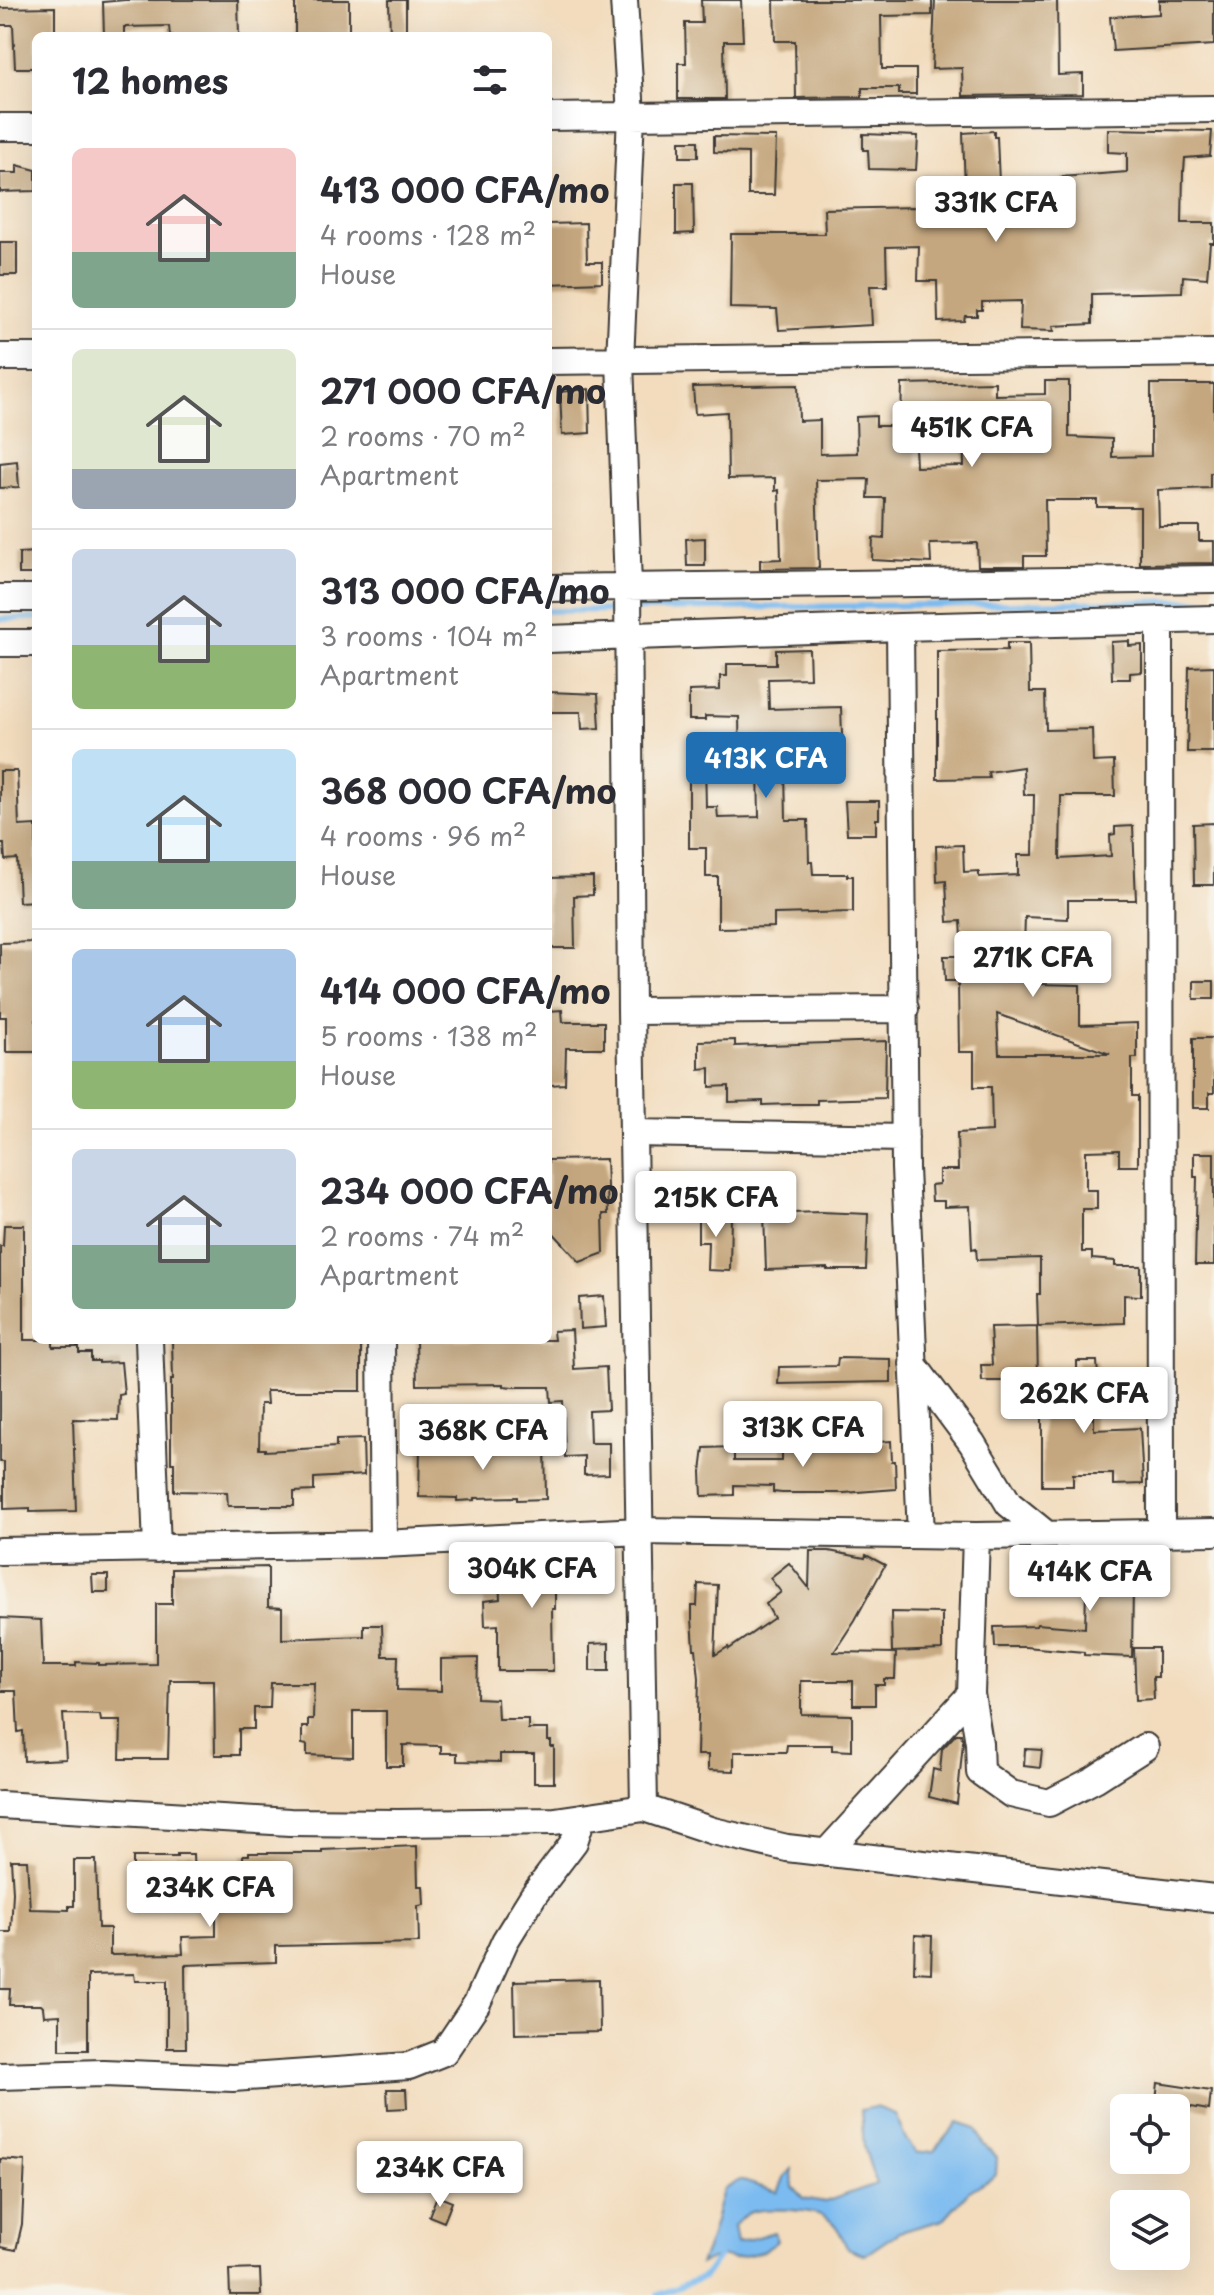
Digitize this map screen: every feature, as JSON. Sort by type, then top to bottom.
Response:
[{"type":"street","points":[[624,0],[631,115],[620,361],[628,611],[644,1808]]},
{"type":"street","points":[[552,117],[1214,109]]},
{"type":"street","points":[[0,127],[32,127]]},
{"type":"street","points":[[552,361],[1214,353]]},
{"type":"street","points":[[0,357],[32,357]]},
{"type":"street","points":[[552,638],[628,611],[1214,579]]},
{"type":"street","points":[[552,589],[628,611],[900,627],[1214,619]]},
{"type":"street","points":[[0,598],[32,598]]},
{"type":"street","points":[[1160,620],[1161,1533]]},
{"type":"street","points":[[900,627],[905,1138],[921,1535]]},
{"type":"street","points":[[0,643],[32,643]]},
{"type":"street","points":[[631,1011],[905,1009]]},
{"type":"street","points":[[633,1133],[905,1138]]},
{"type":"street","points":[[149,1344],[157,1549]]},
{"type":"street","points":[[381,1344],[383,1544]]},
{"type":"street","points":[[913,1364],[972,1443],[1009,1504],[1046,1534]]},
{"type":"street","points":[[0,1551],[383,1544],[640,1531],[976,1536],[1214,1532]]},
{"type":"street","points":[[976,1536],[971,1694],[980,1772],[1011,1794],[1049,1803],[1095,1779],[1145,1747]]},
{"type":"street","points":[[826,1853],[971,1694]]},
{"type":"street","points":[[0,1805],[290,1822],[555,1821],[644,1808],[713,1831],[787,1848],[1214,1898]]},
{"type":"street","points":[[0,2076],[103,2073],[233,2078],[409,2066],[444,2052],[477,2003],[505,1941],[533,1896],[574,1842],[582,1817]]},
{"type":"water","points":[[876,2107],[895,2114],[905,2138],[917,2153],[934,2151],[958,2122],[976,2128],[983,2144],[997,2157],[996,2175],[968,2192],[943,2220],[899,2232],[865,2255],[847,2248],[836,2227],[825,2217],[798,2211],[764,2210],[748,2213],[734,2226],[737,2243],[774,2232],[777,2241],[765,2251],[733,2259],[719,2256],[700,2264],[710,2240],[723,2190],[740,2180],[778,2192],[792,2169],[793,2187],[803,2198],[825,2202],[876,2184],[864,2147],[861,2110]]},
{"type":"building","points":[[238,0],[239,32],[170,32],[169,26],[124,27],[124,32],[104,32],[103,2]]},
{"type":"building","points":[[295,0],[349,0],[349,32],[295,32]]},
{"type":"building","points":[[389,0],[406,0],[406,32],[390,32]]},
{"type":"building","points":[[701,0],[741,0],[743,41],[724,41],[725,99],[678,99],[678,63],[686,63],[685,23],[702,23]]},
{"type":"building","points":[[774,0],[932,0],[932,15],[881,16],[882,69],[916,69],[916,94],[899,94],[899,88],[862,88],[862,97],[796,98],[795,41],[775,41]]},
{"type":"building","points":[[935,0],[1057,0],[1058,75],[1083,74],[1083,94],[963,96],[962,68],[932,69]]},
{"type":"building","points":[[1159,0],[1214,0],[1214,45],[1113,51],[1110,17],[1159,14]]},
{"type":"building","points":[[55,7],[55,32],[32,32],[32,68],[15,68],[13,25],[0,25],[0,8]]},
{"type":"building","points":[[1108,129],[1212,131],[1210,156],[1185,158],[1182,223],[1214,223],[1214,243],[1210,243],[1207,278],[1183,276],[1182,292],[1092,294],[1092,324],[1053,326],[1054,331],[1020,330],[1021,301],[982,302],[982,310],[977,310],[977,316],[965,316],[964,321],[938,322],[937,281],[918,281],[919,246],[886,247],[887,286],[870,286],[872,325],[779,330],[777,309],[730,308],[731,234],[825,234],[824,209],[918,207],[918,217],[966,217],[963,133],[994,131],[994,137],[997,137],[999,182],[1026,180],[1027,203],[1060,202],[1061,177],[1127,172],[1127,153],[1108,152]]},
{"type":"building","points":[[863,134],[918,136],[916,170],[869,169],[868,150],[863,150]]},
{"type":"building","points":[[714,136],[776,137],[774,195],[748,195],[748,153],[714,152]]},
{"type":"building","points":[[680,141],[698,141],[698,157],[680,157]]},
{"type":"building","points":[[17,165],[32,169],[32,191],[0,192],[0,173],[17,173]]},
{"type":"building","points":[[676,183],[693,183],[694,233],[676,234]]},
{"type":"building","points":[[586,223],[587,262],[602,262],[602,282],[552,284],[552,224]]},
{"type":"building","points":[[0,242],[17,242],[17,275],[0,275]]},
{"type":"building","points":[[1045,381],[1069,381],[1069,437],[1112,439],[1112,457],[1151,456],[1151,384],[1214,384],[1214,473],[1210,473],[1210,488],[1158,490],[1159,526],[1199,526],[1199,541],[1214,541],[1214,563],[1140,564],[1140,507],[1097,507],[1097,500],[1045,500],[1046,556],[1024,556],[1024,566],[978,566],[977,543],[930,544],[931,563],[872,560],[873,538],[884,539],[885,498],[868,498],[869,479],[816,480],[819,568],[760,569],[760,560],[781,559],[779,490],[775,491],[775,478],[728,479],[727,412],[695,414],[693,387],[798,385],[799,421],[820,420],[820,454],[857,453],[856,417],[876,416],[876,426],[914,426],[916,467],[964,466],[963,419],[901,420],[902,384],[995,382],[995,395],[1045,394]]},
{"type":"building","points":[[589,389],[590,433],[562,435],[560,392]]},
{"type":"building","points":[[17,461],[19,487],[0,488],[0,463]]},
{"type":"building","points":[[705,538],[705,566],[687,566],[686,539]]},
{"type":"building","points":[[32,552],[32,574],[19,574],[19,553]]},
{"type":"building","points":[[1129,641],[1129,646],[1142,645],[1142,672],[1130,673],[1130,679],[1112,679],[1111,642]]},
{"type":"building","points":[[1007,643],[1029,643],[1030,692],[1045,692],[1046,730],[1092,729],[1093,762],[1114,761],[1115,796],[1061,796],[1060,859],[1111,856],[1110,835],[1115,834],[1115,827],[1133,826],[1136,900],[1068,900],[1068,919],[1025,917],[1023,977],[1036,977],[1036,984],[1080,985],[1080,1025],[1137,1023],[1137,1058],[1132,1058],[1132,1096],[1138,1096],[1138,1166],[1119,1166],[1119,1150],[1086,1151],[1086,1190],[1097,1190],[1097,1209],[1082,1209],[1082,1252],[1092,1252],[1092,1259],[1115,1261],[1115,1266],[1141,1266],[1141,1296],[1124,1295],[1124,1323],[1038,1326],[1040,1258],[977,1260],[976,1248],[972,1249],[970,1206],[944,1207],[944,1201],[932,1201],[931,1185],[939,1184],[939,1170],[958,1170],[957,1133],[992,1131],[991,1087],[974,1087],[974,1052],[959,1052],[958,981],[945,981],[944,956],[963,956],[961,921],[948,922],[946,881],[937,882],[936,846],[963,845],[964,872],[979,871],[979,877],[1018,875],[1018,855],[1033,855],[1034,795],[1024,795],[1023,767],[988,772],[989,778],[937,779],[937,651],[1007,650]],"holes":[[[997,1014],[1110,1054],[999,1054]]]},
{"type":"building","points":[[809,649],[810,678],[768,679],[769,709],[841,707],[843,762],[785,768],[786,820],[808,820],[809,862],[812,862],[813,874],[853,876],[853,912],[774,914],[774,927],[718,928],[718,877],[706,877],[706,848],[689,848],[689,762],[705,762],[706,807],[717,807],[718,818],[759,817],[758,767],[740,767],[739,717],[705,716],[705,720],[689,720],[689,691],[720,690],[720,676],[727,676],[727,664],[776,664],[776,650]]},
{"type":"building","points":[[1214,666],[1214,752],[1187,752],[1189,667]]},
{"type":"building","points":[[552,692],[598,694],[600,728],[582,729],[581,712],[552,712]]},
{"type":"building","points":[[0,771],[17,771],[19,826],[32,825],[32,901],[19,902],[17,859],[5,860],[4,844],[0,844]]},
{"type":"building","points":[[845,801],[879,801],[876,834],[847,834]]},
{"type":"building","points":[[1214,823],[1214,885],[1194,885],[1193,824]]},
{"type":"building","points":[[593,877],[593,895],[574,896],[575,948],[552,948],[552,878]]},
{"type":"building","points":[[32,942],[32,1052],[6,1052],[6,1017],[0,1017],[0,943]]},
{"type":"building","points":[[1194,981],[1214,981],[1214,999],[1194,999]]},
{"type":"building","points":[[562,1010],[563,1022],[604,1022],[604,1048],[566,1048],[565,1084],[552,1085],[552,1011]]},
{"type":"building","points":[[1193,1038],[1214,1038],[1214,1093],[1209,1093],[1209,1108],[1193,1108]]},
{"type":"building","points":[[735,1040],[735,1046],[886,1041],[885,1098],[817,1100],[817,1104],[729,1102],[729,1086],[710,1087],[710,1068],[699,1069],[699,1041]]},
{"type":"building","points":[[1194,1153],[1214,1153],[1214,1265],[1195,1265],[1197,1177],[1194,1177]]},
{"type":"building","points":[[606,1159],[608,1214],[603,1214],[604,1253],[580,1262],[552,1231],[552,1160]]},
{"type":"building","points":[[731,1213],[730,1271],[707,1270],[708,1242],[698,1242],[698,1214]]},
{"type":"building","points":[[764,1214],[868,1214],[866,1270],[766,1270]]},
{"type":"building","points":[[4,1225],[24,1225],[24,1340],[32,1340],[32,1344],[53,1344],[53,1347],[79,1347],[79,1353],[91,1353],[91,1361],[99,1363],[121,1362],[124,1394],[119,1395],[118,1420],[73,1419],[76,1511],[4,1509],[4,1462],[0,1462],[0,1246],[3,1246]]},
{"type":"building","points":[[604,1296],[606,1327],[580,1329],[579,1298]]},
{"type":"building","points":[[1037,1326],[1038,1381],[982,1381],[981,1365],[992,1365],[990,1327]]},
{"type":"building","points":[[572,1330],[574,1369],[606,1367],[608,1410],[589,1411],[590,1443],[609,1443],[609,1474],[584,1475],[584,1456],[565,1457],[563,1401],[551,1402],[550,1387],[417,1385],[416,1344],[552,1344],[553,1331]]},
{"type":"building","points":[[172,1344],[361,1344],[361,1391],[266,1391],[267,1404],[260,1404],[259,1449],[336,1447],[336,1440],[363,1439],[364,1475],[314,1478],[314,1491],[294,1492],[294,1506],[228,1506],[227,1492],[174,1491],[174,1463],[171,1463]]},
{"type":"building","points":[[838,1358],[891,1359],[891,1382],[778,1384],[779,1367],[837,1366]]},
{"type":"building","points":[[1077,1361],[1097,1361],[1099,1394],[1094,1394],[1094,1430],[1140,1428],[1143,1484],[1113,1485],[1113,1474],[1073,1474],[1073,1486],[1042,1486],[1042,1383],[1077,1382]]},
{"type":"building","points":[[782,1440],[813,1441],[813,1447],[891,1441],[896,1489],[782,1493],[773,1492],[773,1486],[734,1485],[734,1495],[702,1496],[704,1448],[734,1447],[734,1461],[782,1461]]},
{"type":"building","points":[[545,1444],[546,1499],[517,1500],[517,1497],[457,1501],[457,1498],[419,1497],[420,1447]]},
{"type":"building","points":[[1138,1549],[1136,1585],[1133,1585],[1132,1657],[995,1647],[994,1627],[1037,1624],[1085,1628],[1087,1555],[1109,1555],[1109,1550]]},
{"type":"building","points":[[810,1551],[865,1558],[866,1555],[885,1565],[834,1652],[896,1653],[895,1679],[884,1679],[884,1685],[875,1685],[875,1705],[853,1705],[853,1681],[801,1681],[801,1714],[852,1715],[852,1751],[832,1750],[832,1745],[787,1745],[786,1752],[734,1752],[734,1771],[708,1770],[708,1755],[697,1755],[699,1678],[692,1606],[697,1606],[698,1584],[718,1585],[715,1655],[774,1618],[766,1604],[781,1592],[770,1578],[789,1563],[809,1588]]},
{"type":"building","points":[[524,1560],[524,1563],[610,1563],[610,1579],[555,1582],[553,1671],[498,1671],[498,1625],[485,1626],[484,1601],[500,1599],[498,1561]]},
{"type":"building","points":[[268,1567],[268,1607],[282,1608],[282,1639],[364,1636],[364,1625],[382,1625],[383,1656],[398,1656],[397,1690],[441,1691],[441,1659],[478,1658],[477,1698],[497,1699],[498,1719],[528,1719],[528,1729],[548,1729],[548,1741],[554,1747],[554,1783],[534,1783],[534,1754],[500,1754],[500,1762],[457,1761],[457,1753],[441,1753],[441,1746],[403,1745],[403,1766],[386,1766],[386,1711],[353,1711],[353,1757],[307,1755],[307,1745],[302,1744],[302,1727],[308,1727],[308,1719],[313,1719],[314,1683],[271,1683],[270,1708],[254,1708],[254,1729],[239,1729],[239,1755],[215,1755],[214,1680],[170,1680],[168,1759],[120,1759],[121,1721],[101,1721],[100,1715],[63,1714],[66,1759],[24,1761],[23,1731],[18,1732],[16,1691],[0,1691],[0,1618],[41,1620],[43,1666],[76,1666],[76,1662],[99,1665],[156,1664],[156,1604],[172,1604],[172,1569]]},
{"type":"building","points":[[92,1575],[108,1575],[108,1592],[93,1592]]},
{"type":"building","points":[[891,1612],[942,1613],[942,1650],[892,1652]]},
{"type":"building","points":[[609,1643],[609,1671],[590,1671],[590,1644]]},
{"type":"building","points":[[1134,1648],[1158,1648],[1158,1677],[1153,1677],[1154,1699],[1136,1700]]},
{"type":"building","points":[[956,1734],[961,1734],[963,1742],[957,1804],[929,1797],[933,1769],[940,1771],[942,1749]]},
{"type":"building","points":[[1025,1749],[1042,1750],[1040,1768],[1024,1766]]},
{"type":"building","points":[[417,1846],[418,1886],[423,1886],[424,1905],[418,1906],[419,1943],[276,1946],[276,1962],[185,1965],[186,2048],[167,2048],[167,1981],[135,1981],[134,1974],[88,1975],[88,2050],[60,2050],[60,2015],[44,2016],[41,2005],[9,2005],[10,1989],[0,1989],[0,1932],[11,1932],[11,1860],[27,1860],[30,1909],[69,1910],[69,1906],[74,1906],[74,1860],[96,1860],[98,1928],[110,1928],[110,1955],[183,1954],[182,1937],[216,1936],[216,1890],[244,1889],[243,1855]]},
{"type":"building","points":[[177,1854],[193,1854],[194,1881],[133,1880],[133,1857],[177,1857]]},
{"type":"building","points":[[915,1935],[932,1936],[931,1973],[914,1972]]},
{"type":"building","points":[[599,1979],[600,2032],[515,2034],[514,1981]]},
{"type":"building","points":[[1158,2083],[1211,2091],[1209,2110],[1190,2107],[1190,2094],[1157,2094]]},
{"type":"building","points":[[387,2089],[406,2089],[407,2108],[388,2109]]},
{"type":"building","points":[[0,2159],[25,2161],[22,2224],[16,2250],[0,2247]]},
{"type":"building","points":[[437,2196],[452,2202],[444,2222],[429,2216]]},
{"type":"building","points":[[260,2269],[261,2295],[230,2295],[229,2270]]},
{"type":"waterway","points":[[636,609],[1214,601]]},
{"type":"waterway","points":[[552,611],[620,610]]},
{"type":"waterway","points":[[0,619],[32,618]]},
{"type":"waterway","points":[[658,2295],[704,2277],[719,2256]]}]
